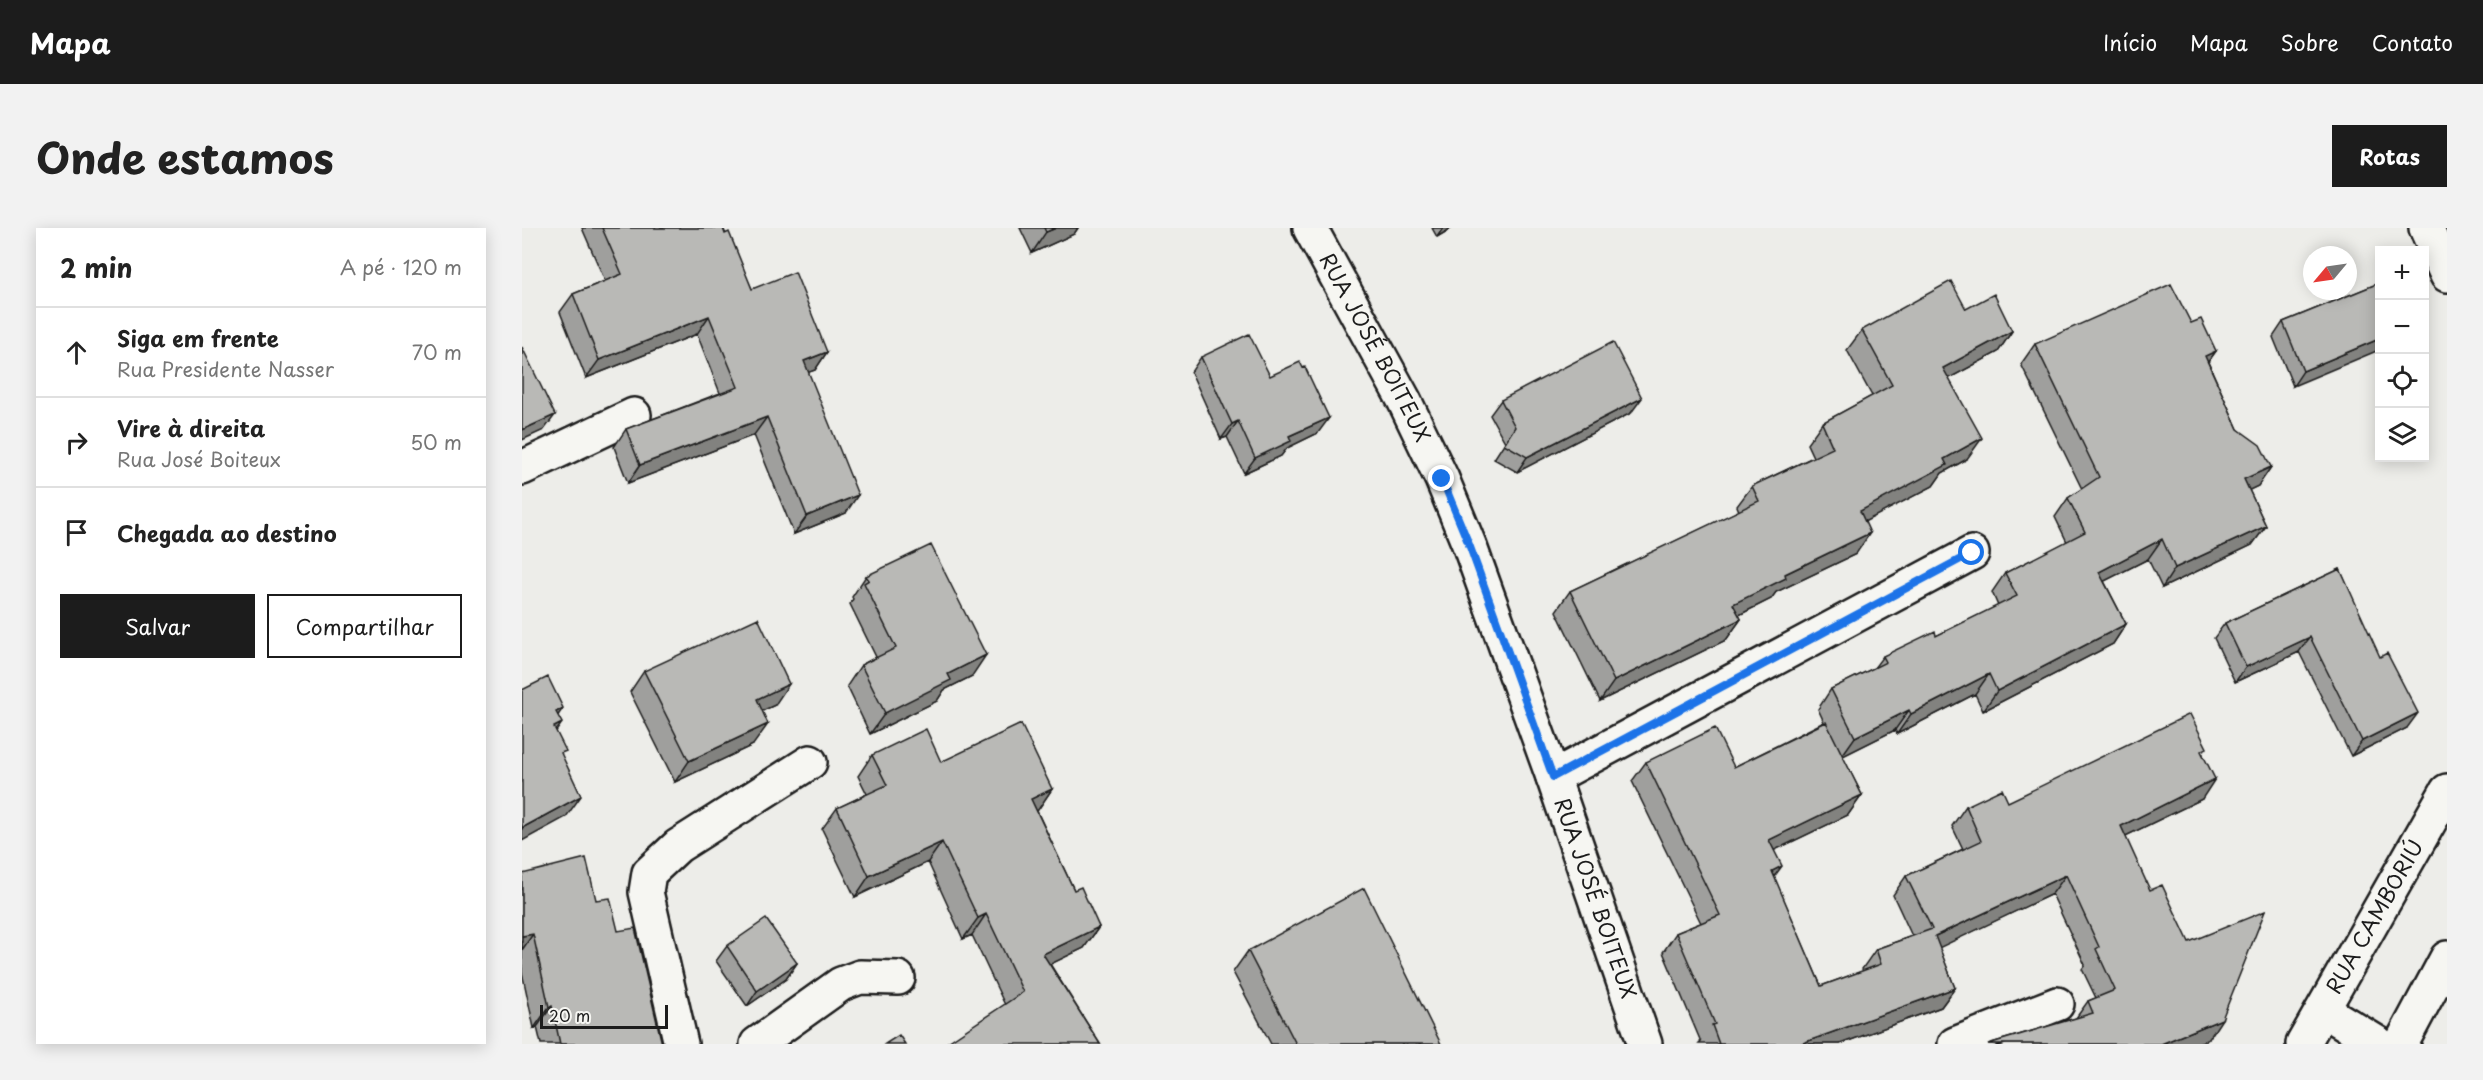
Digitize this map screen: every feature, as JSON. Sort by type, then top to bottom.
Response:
[{"type":"street","name":"RUA JOSÉ BOITEUX","points":[[1310,228],[1404,400],[1442,479],[1470,547],[1553,777],[1645,1044]]},
{"type":"street","points":[[2426,228],[2447,275]]},
{"type":"street","points":[[522,468],[634,415]]},
{"type":"street","points":[[1553,777],[1972,553]]},
{"type":"street","points":[[681,1044],[646,892],[649,873],[678,846],[810,762]]},
{"type":"street","name":"RUA CAMBORIÚ","points":[[2303,1044],[2443,808]]},
{"type":"street","points":[[2401,1044],[2447,957]]},
{"type":"street","points":[[757,1044],[841,984],[860,977],[898,978]]},
{"type":"street","points":[[1955,1044],[2057,1004]]},
{"type":"street","points":[[2323,1010],[2379,1044]]},
{"type":"building","points":[[602,228],[723,228],[725,234],[729,232],[752,289],[795,272],[827,352],[804,361],[858,495],[807,516],[767,417],[640,465],[626,429],[738,387],[709,316],[599,360],[573,294],[622,274]]},
{"type":"building","points":[[1044,228],[1056,228],[1046,232]]},
{"type":"building","points":[[1951,281],[1966,309],[1994,294],[2012,331],[1943,368],[1982,438],[1944,459],[1947,465],[1860,511],[1870,533],[1785,574],[1786,578],[1733,604],[1741,619],[1614,681],[1570,591],[1759,501],[1752,486],[1833,448],[1822,423],[1892,385],[1862,330]]},
{"type":"building","points":[[2171,284],[2191,323],[2201,319],[2216,351],[2205,356],[2238,429],[2260,445],[2271,467],[2244,479],[2266,526],[2175,568],[2162,539],[2099,572],[2126,624],[1997,691],[1989,674],[1911,714],[1909,710],[1855,737],[1831,689],[1886,662],[1883,656],[1935,631],[1936,636],[2017,596],[2005,573],[2085,532],[2068,498],[2099,477],[2035,344]]},
{"type":"building","points":[[2375,285],[2375,341],[2303,371],[2283,322],[2337,300],[2357,300],[2357,292]]},
{"type":"building","points":[[1249,334],[1270,376],[1300,362],[1303,368],[1305,367],[1329,418],[1289,436],[1291,441],[1255,458],[1238,421],[1232,424],[1201,357]]},
{"type":"building","points":[[1613,342],[1642,398],[1527,457],[1504,444],[1515,427],[1501,400]]},
{"type":"building","points":[[522,347],[555,415],[522,430]]},
{"type":"building","points":[[931,545],[986,655],[948,674],[951,680],[885,713],[861,665],[896,648],[864,583],[869,580],[866,576]]},
{"type":"building","points":[[2340,569],[2380,657],[2387,653],[2418,713],[2362,741],[2310,637],[2246,667],[2225,623]]},
{"type":"building","points":[[758,618],[789,684],[757,699],[768,724],[689,761],[644,671]]},
{"type":"building","points":[[548,677],[563,708],[556,712],[562,723],[554,727],[566,751],[561,753],[581,796],[522,828],[522,690]]},
{"type":"building","points":[[2190,714],[2207,748],[2201,751],[2215,779],[2121,826],[2150,890],[2162,885],[2189,942],[2265,911],[2222,1019],[2161,1044],[1988,1044],[2093,1013],[2088,1001],[2115,990],[2096,949],[2099,947],[2066,875],[1935,936],[1955,988],[1800,1044],[1719,1044],[1712,1025],[1715,1024],[1676,933],[1720,915],[1646,762],[1715,728],[1734,767],[1826,722],[1862,795],[1769,840],[1782,866],[1772,871],[1821,986],[1881,964],[1876,949],[1932,929],[1906,876],[1981,841],[1966,806],[2002,789],[2008,802]]},
{"type":"building","points":[[1021,724],[1052,789],[1031,799],[1074,890],[1081,887],[1099,927],[1043,954],[1100,1044],[945,1044],[1023,992],[986,914],[978,918],[942,842],[869,876],[837,808],[887,785],[872,755],[926,729],[941,762]]},
{"type":"building","points":[[586,858],[596,900],[610,898],[618,931],[635,928],[662,1044],[560,1044],[552,1006],[549,1007],[533,934],[522,936],[522,874]]},
{"type":"building","points":[[1364,888],[1441,1044],[1296,1044],[1248,951]]},
{"type":"building","points":[[766,919],[797,963],[757,991],[727,946]]},
{"type":"building","points":[[899,1035],[905,1044],[885,1044]]},
{"type":"route","points":[[1442,479],[1470,547],[1553,777],[1972,553]]}]
